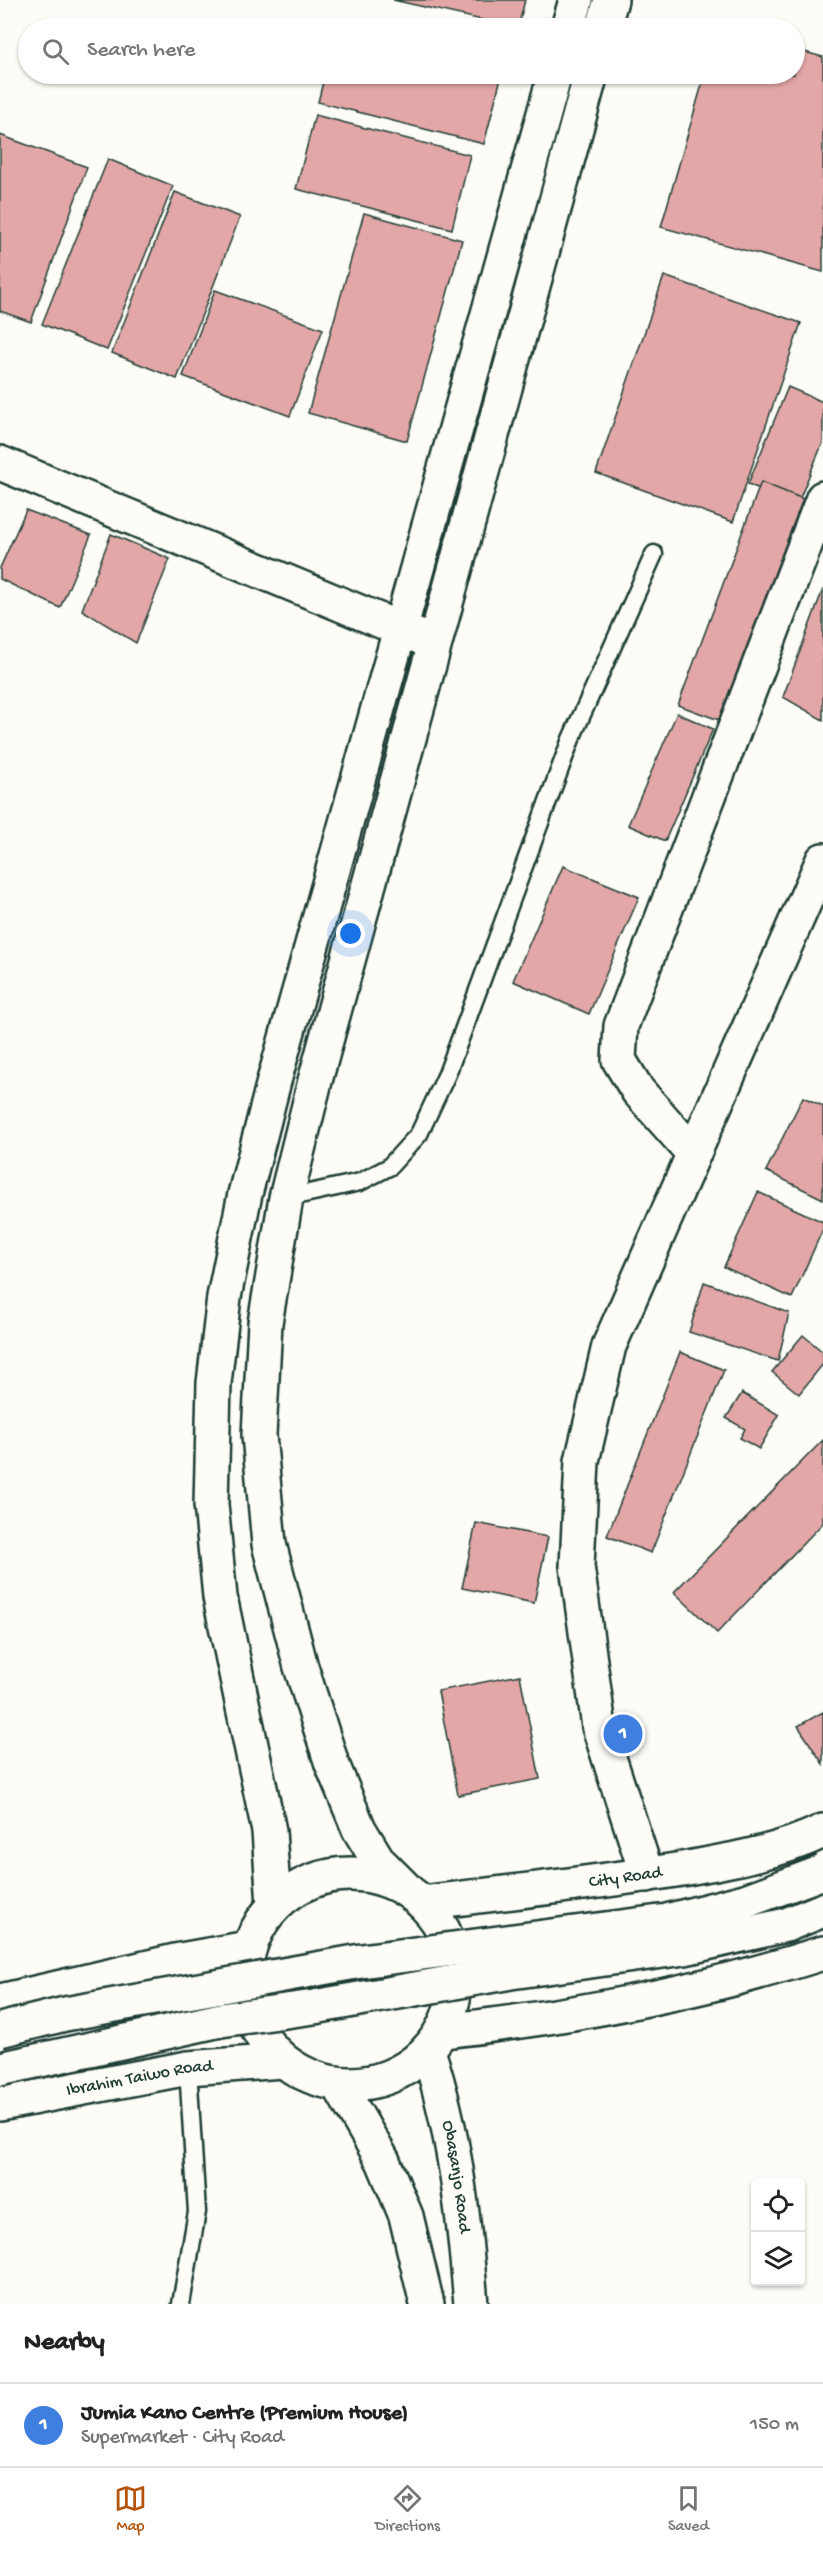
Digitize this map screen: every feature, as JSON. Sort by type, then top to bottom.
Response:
[{"type":"main road","points":[[571,18],[576,0]]},
{"type":"main road","points":[[606,18],[611,0]]},
{"type":"main road","points":[[274,1905],[269,1831],[220,1597],[211,1504],[214,1383],[224,1297],[245,1194],[552,84]]},
{"type":"main road","points":[[414,1896],[379,1878],[342,1874],[323,1877],[296,1888],[274,1905],[248,1947],[244,1978],[248,2009],[261,2037],[282,2061],[309,2077],[339,2085],[372,2083],[402,2072],[436,2041],[454,1999],[454,1964],[444,1931],[414,1896],[379,1862],[359,1828],[333,1764],[301,1667],[269,1544],[260,1435],[265,1323],[286,1198],[315,1081],[588,84]]},
{"type":"main road","points":[[0,463],[434,643]]},
{"type":"main road","points":[[693,1154],[638,1091],[619,1060],[621,1026],[823,498]]},
{"type":"main road","points":[[647,1875],[599,1727],[577,1566],[582,1461],[609,1346],[823,860]]},
{"type":"main road","name":"City Road","points":[[414,1896],[647,1875],[720,1862],[807,1839],[823,1831]]},
{"type":"main road","points":[[0,2030],[65,2014],[362,1961],[667,1921],[745,1901],[823,1872]]},
{"type":"main road","points":[[0,2069],[220,2020],[314,2007],[511,1972],[685,1948],[786,1924],[823,1910]]},
{"type":"main road","points":[[0,2001],[248,1947]]},
{"type":"main road","points":[[436,2041],[737,1980],[823,1953]]},
{"type":"main road","name":"Obasanjo Road","points":[[436,2041],[443,2097],[454,2153],[471,2304]]},
{"type":"main road","name":"Ibrahim Taiwo Road","points":[[0,2104],[188,2068],[282,2061]]},
{"type":"main road","points":[[339,2085],[383,2160],[406,2216],[426,2304]]},
{"type":"lane","points":[[286,1198],[360,1182],[389,1167],[419,1134],[447,1074],[571,739],[654,554]]},
{"type":"lane","points":[[181,2304],[197,2212],[188,2068]]},
{"type":"building","points":[[393,0],[525,0],[520,18],[473,18]]},
{"type":"building","points":[[805,52],[823,57],[823,272],[661,227],[702,84],[805,84]]},
{"type":"building","points":[[322,84],[499,84],[484,144],[318,102]]},
{"type":"building","points":[[315,115],[470,155],[452,229],[296,189]]},
{"type":"building","points":[[0,135],[87,167],[31,322],[0,311]]},
{"type":"building","points":[[108,159],[173,186],[107,350],[42,324]]},
{"type":"building","points":[[175,192],[240,217],[177,379],[112,353]]},
{"type":"building","points":[[364,213],[462,240],[407,441],[308,413]]},
{"type":"building","points":[[664,276],[801,323],[733,522],[596,473]]},
{"type":"building","points":[[215,290],[323,329],[290,416],[183,376]]},
{"type":"building","points":[[788,387],[823,402],[823,442],[797,505],[748,484]]},
{"type":"building","points":[[761,482],[803,499],[719,720],[678,705]]},
{"type":"building","points":[[26,510],[91,535],[60,608],[0,579],[0,568]]},
{"type":"building","points":[[111,534],[170,559],[136,643],[82,610]]},
{"type":"building","points":[[823,589],[823,720],[783,697]]},
{"type":"building","points":[[677,713],[713,729],[665,841],[628,825]]},
{"type":"building","points":[[563,866],[639,897],[589,1014],[513,981]]},
{"type":"building","points":[[803,1097],[823,1106],[823,1199],[766,1171]]},
{"type":"building","points":[[758,1192],[823,1222],[823,1229],[792,1298],[724,1267]]},
{"type":"building","points":[[704,1282],[789,1313],[778,1361],[689,1332]]},
{"type":"building","points":[[803,1335],[823,1352],[823,1364],[799,1394],[772,1372]]},
{"type":"building","points":[[680,1352],[724,1370],[651,1553],[607,1536]]},
{"type":"building","points":[[742,1393],[779,1415],[759,1449],[740,1438],[745,1429],[726,1418]]},
{"type":"building","points":[[823,1440],[823,1523],[717,1633],[674,1592]]},
{"type":"building","points":[[476,1523],[548,1537],[534,1603],[462,1588]]},
{"type":"building","points":[[520,1675],[540,1779],[458,1795],[438,1691]]},
{"type":"building","points":[[823,1712],[823,1764],[798,1726]]},
{"type":"place","name":"Jumia Kano Centre (Premium House)","points":[[623,1734]]}]
